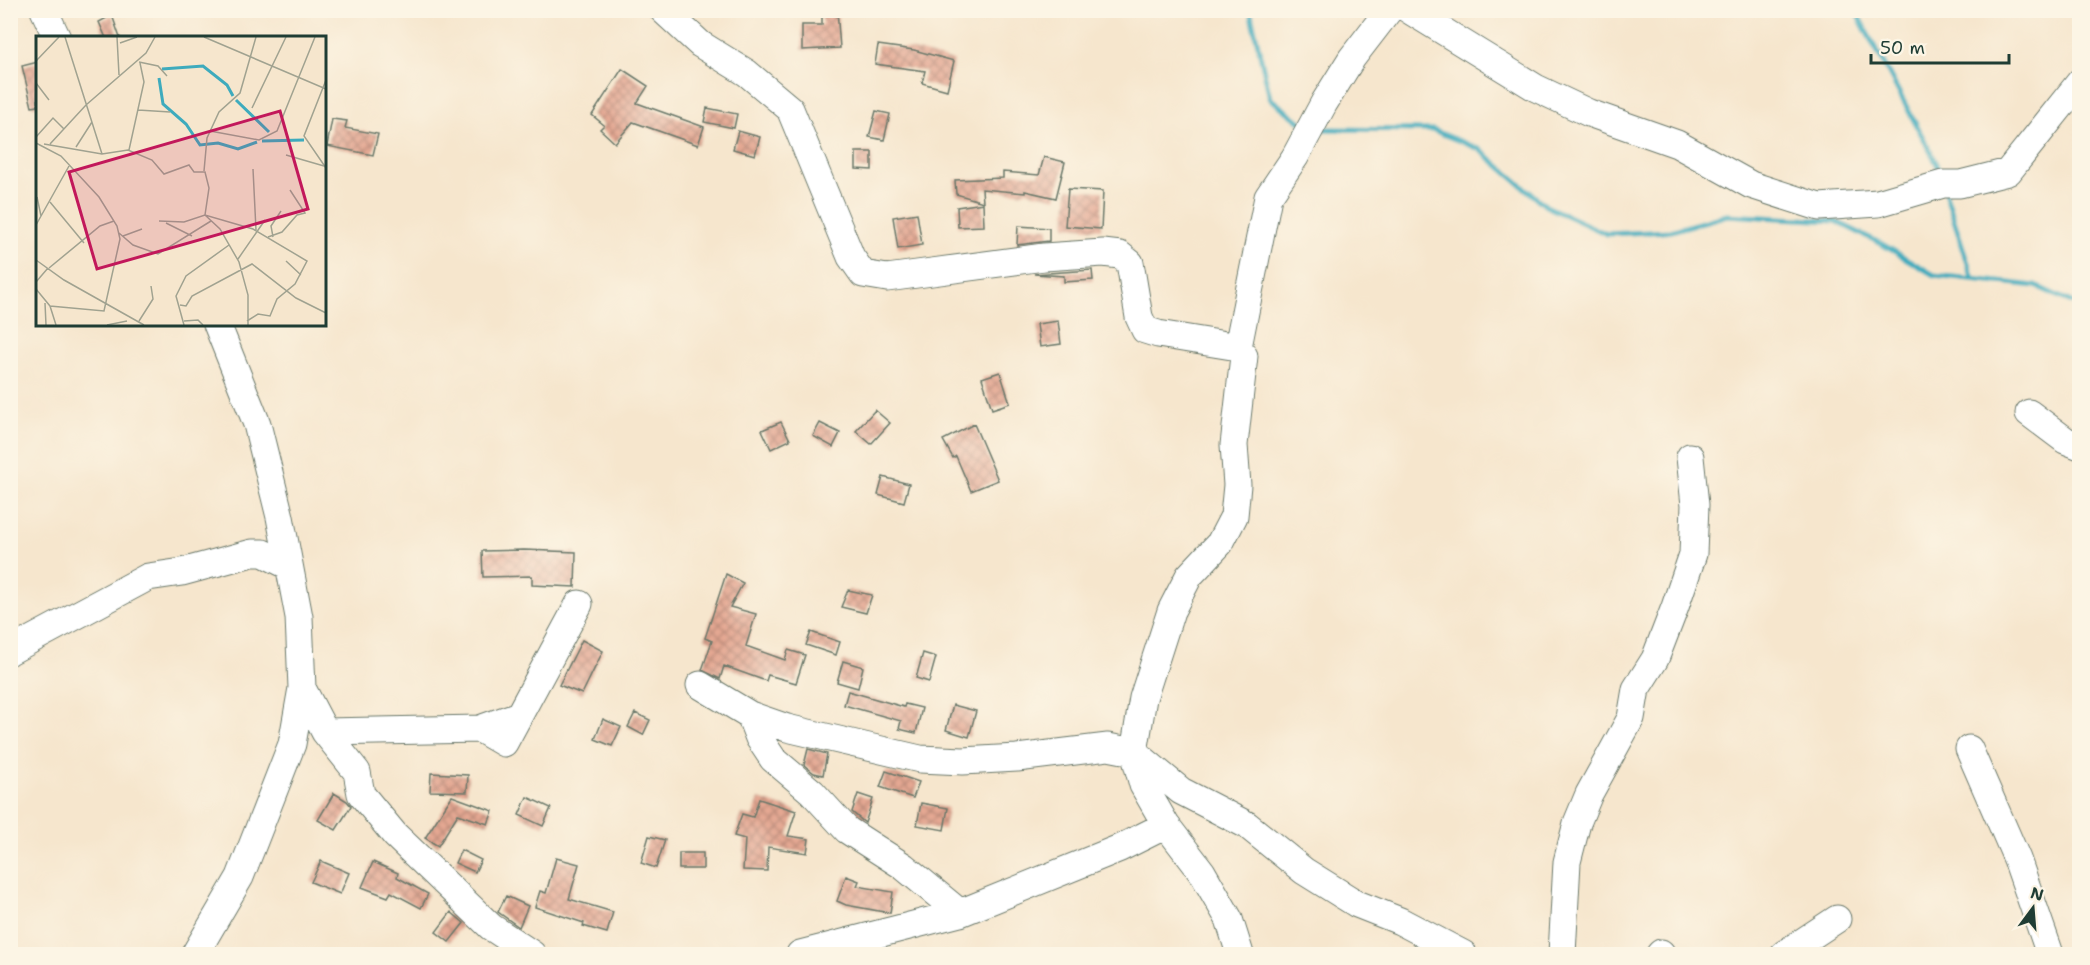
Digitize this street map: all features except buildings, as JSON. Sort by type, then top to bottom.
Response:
[{"type":"street","points":[[44,10],[56,36]]},
{"type":"street","points":[[663,10],[700,44],[747,73],[790,109],[851,257],[863,274],[887,278],[1044,257],[1103,253],[1120,255],[1130,263],[1139,317],[1145,330],[1238,347]]},
{"type":"street","points":[[1240,954],[1224,910],[1202,872],[1167,825],[1143,786],[1134,752],[1143,698],[1171,611],[1189,576],[1220,543],[1234,516],[1237,485],[1234,445],[1244,356],[1238,347],[1268,197],[1295,157],[1324,103],[1352,58],[1389,10]]},
{"type":"street","points":[[1409,10],[1536,88],[1589,113],[1677,144],[1751,185],[1820,207],[1878,203],[1943,184],[1960,184],[2008,172],[2079,81]]},
{"type":"street","points":[[195,954],[240,877],[292,744],[302,688],[299,617],[280,516],[257,424],[217,326]]},
{"type":"street","points":[[2029,413],[2057,434],[2079,446]]},
{"type":"street","points":[[1562,954],[1568,862],[1577,823],[1589,794],[1631,718],[1636,689],[1655,659],[1693,554],[1695,505],[1690,457]]},
{"type":"street","points":[[10,651],[148,577],[182,572],[252,553],[263,553],[289,566]]},
{"type":"street","points":[[326,732],[480,729],[504,743],[579,604]]},
{"type":"street","points":[[700,685],[750,715],[787,728],[920,759],[963,761],[1017,758],[1108,747],[1134,752],[1181,790],[1247,825],[1304,871],[1357,904],[1400,921],[1463,954]]},
{"type":"street","points":[[302,688],[326,732],[357,772],[361,794],[395,835],[491,927],[532,954]]},
{"type":"street","points":[[750,715],[759,738],[773,759],[813,792],[847,831],[903,866],[960,912]]},
{"type":"street","points":[[1969,749],[2017,859],[2050,954]]},
{"type":"street","points":[[800,954],[960,912],[1120,848],[1167,825]]},
{"type":"street","points":[[1784,954],[1837,919]]},
{"type":"waterway","points":[[1250,10],[1270,98],[1303,124]]},
{"type":"waterway","points":[[1855,10],[1937,164],[1941,177]]},
{"type":"waterway","points":[[1320,129],[1433,130],[1479,149],[1546,206],[1607,234],[1671,231],[1727,215],[1835,221],[1880,243],[1934,275],[2036,286],[2080,306]]},
{"type":"waterway","points":[[1945,192],[1973,279]]}]
